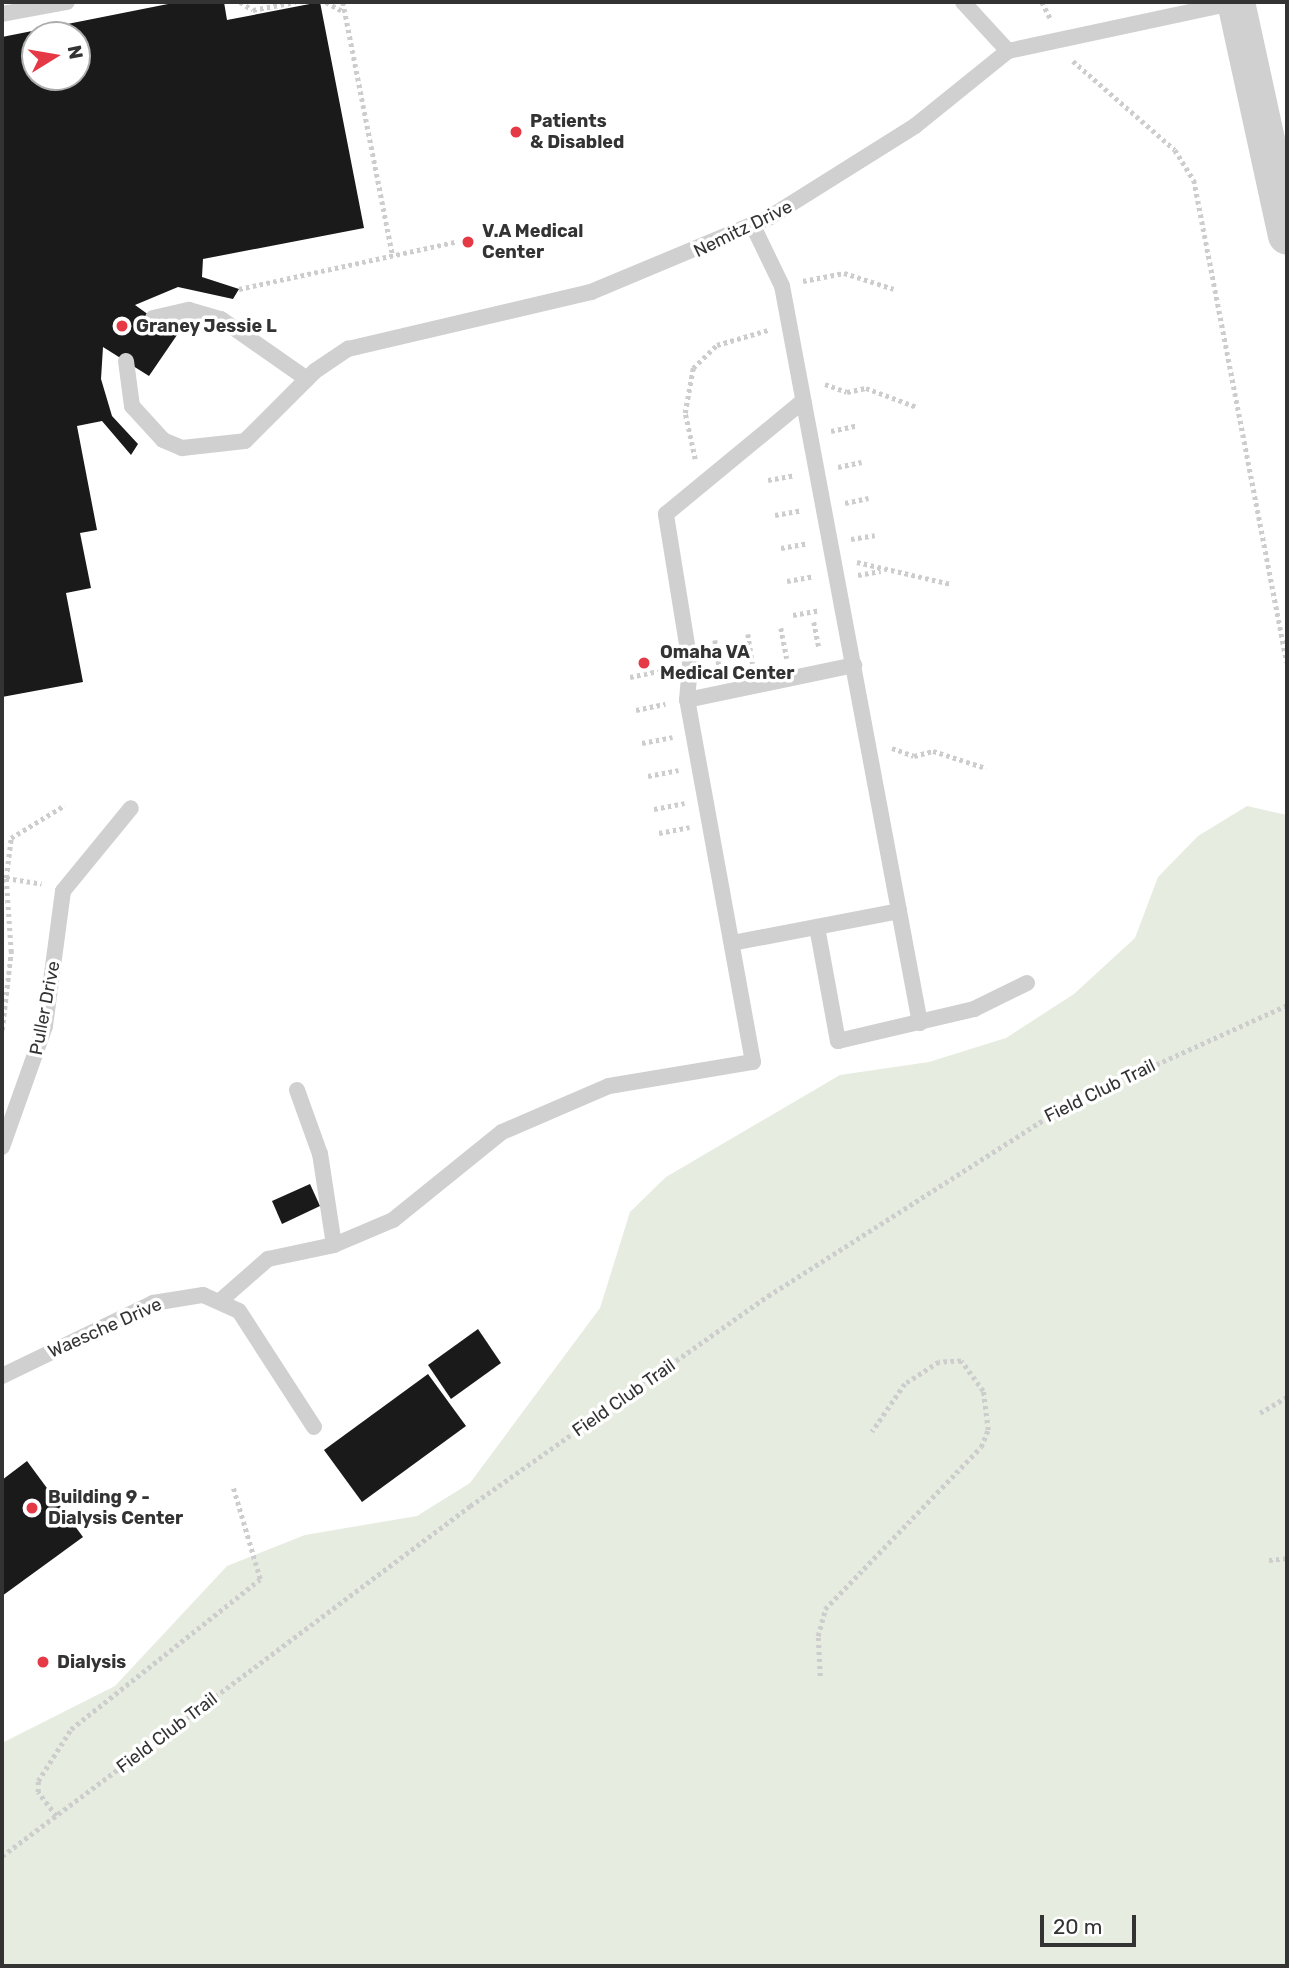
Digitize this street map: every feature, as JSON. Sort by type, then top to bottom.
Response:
[{"type":"street","points":[[1236,2],[1287,235]]},
{"type":"lane","points":[[2,14],[67,2]]},
{"type":"lane","points":[[963,2],[1008,51]]},
{"type":"lane","name":"Nemitz Drive","points":[[126,361],[132,407],[163,440],[192,448],[245,441],[334,356],[373,341],[591,292],[752,226],[850,171],[1008,51],[1236,2]]},
{"type":"lane","points":[[752,226],[782,286],[920,1023]]},
{"type":"lane","points":[[153,318],[175,310],[214,316],[267,345],[307,379]]},
{"type":"lane","points":[[314,1427],[239,1311],[220,1301],[268,1259],[334,1245],[393,1220],[502,1132],[609,1086],[753,1062],[687,701],[690,665],[666,514],[803,401]]},
{"type":"lane","points":[[687,701],[854,665]]},
{"type":"lane","name":"Puller Drive","points":[[2,1147],[46,1026],[59,912],[78,868],[131,808]]},
{"type":"lane","points":[[732,943],[899,911]]},
{"type":"lane","points":[[817,927],[838,1041],[974,1009],[1027,983]]},
{"type":"lane","points":[[297,1090],[320,1154],[334,1245]]},
{"type":"lane","name":"Waesche Drive","points":[[2,1376],[153,1303],[179,1296],[220,1301]]},
{"type":"path","points":[[240,2],[253,10],[295,2]]},
{"type":"path","points":[[326,2],[345,12]]},
{"type":"path","points":[[343,2],[393,256]]},
{"type":"path","points":[[1071,59],[1175,150],[1194,180],[1287,662]]},
{"type":"path","points":[[239,289],[455,243]]},
{"type":"path","points":[[782,286],[844,273],[894,289]]},
{"type":"path","points":[[700,465],[685,414],[693,368],[723,342],[770,330]]},
{"type":"path","points":[[798,374],[917,407]]},
{"type":"path","points":[[833,554],[951,583]]},
{"type":"path","points":[[630,677],[690,665]]},
{"type":"path","points":[[868,739],[914,756],[933,751],[986,768]]},
{"type":"path","points":[[2,1030],[10,952],[6,877],[11,838],[65,805]]},
{"type":"path","name":"Field Club Trail","points":[[2,1856],[470,1506],[988,1151],[1067,1105],[1287,1005]]},
{"type":"path","points":[[820,1676],[818,1636],[825,1609],[981,1447],[988,1430],[983,1391],[961,1361],[939,1362],[905,1384],[872,1432]]},
{"type":"path","points":[[1260,1413],[1287,1397]]},
{"type":"path","points":[[56,1816],[38,1792],[38,1781],[71,1729],[260,1579],[233,1487]]},
{"type":"path","points":[[1269,1560],[1287,1558]]},
{"type":"shaded area","points":[[1247,806],[1287,815],[1287,1966],[2,1966],[2,1743],[115,1686],[227,1566],[305,1535],[417,1516],[470,1483],[600,1308],[630,1212],[666,1177],[840,1075],[929,1062],[1006,1038],[1074,994],[1135,938],[1158,877],[1198,836]]},
{"type":"building","points":[[178,2],[224,2],[227,20],[320,2],[364,228],[203,259],[202,277],[239,289],[233,299],[178,287],[135,305],[177,335],[149,376],[103,347],[101,379],[112,416],[138,444],[131,455],[102,421],[77,426],[97,530],[80,533],[91,588],[66,593],[83,682],[2,697],[2,37],[21,33],[21,91],[91,91],[91,21],[82,21]]},
{"type":"building","points":[[310,1184],[320,1206],[282,1224],[272,1201]]},
{"type":"building","points":[[478,1329],[501,1363],[451,1399],[428,1365]]},
{"type":"building","points":[[428,1374],[466,1426],[362,1502],[324,1450]]},
{"type":"building","name":"Building 9 - Dialysis Center","points":[[27,1461],[83,1537],[2,1596],[2,1480]]},
{"type":"place","name":"Patients & Disabled","points":[[516,132]]},
{"type":"place","name":"V.A Medical Center","points":[[468,242]]},
{"type":"place","name":"Graney Jessie L","points":[[122,326]]},
{"type":"place","name":"Omaha VA Medical Center","points":[[644,663]]},
{"type":"place","name":"Building 9 - Dialysis Center","points":[[32,1508]]},
{"type":"place","name":"Dialysis","points":[[43,1662]]}]
